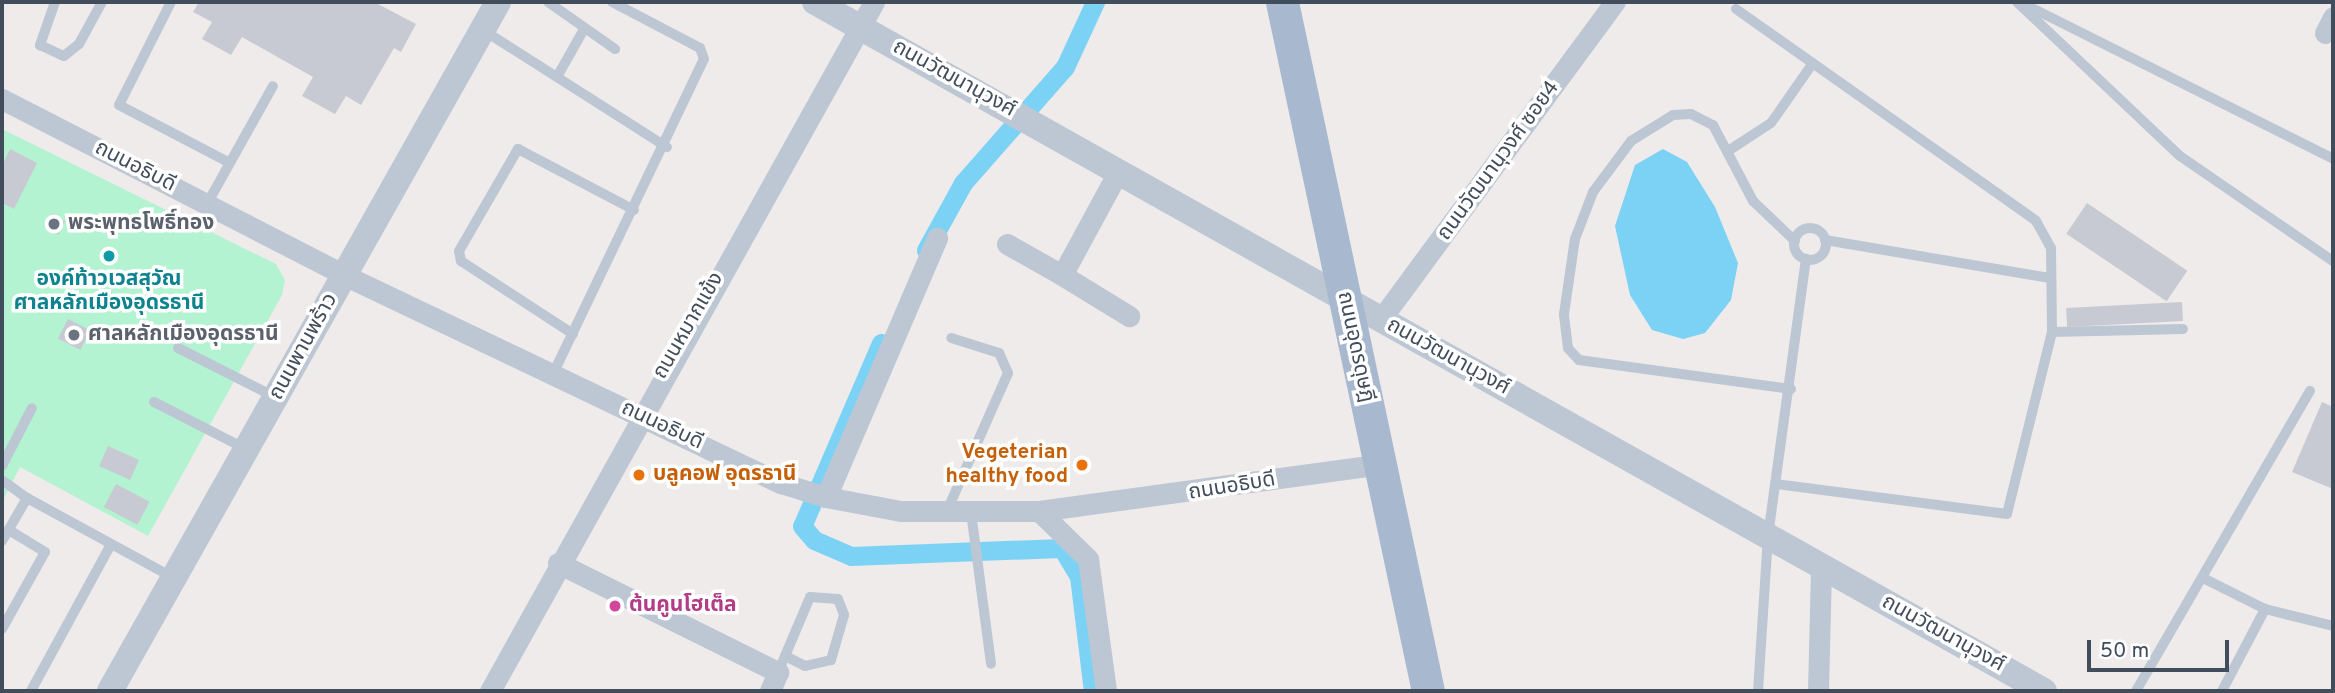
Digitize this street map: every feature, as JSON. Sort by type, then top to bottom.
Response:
[{"type":"main road","name":"ถนนอุดรดุษฎี","points":[[1282,2],[1428,691]]},
{"type":"street","name":"ถนนพานพร้าว","points":[[110,691],[498,2]]},
{"type":"street","name":"ถนนวัฒนานุวงศ์","points":[[815,2],[1345,297],[2034,688]]},
{"type":"street","name":"ถนนหมากแข้ง","points":[[490,691],[638,415],[862,28],[874,2]]},
{"type":"street","name":"ถนนวัฒนานุวงศ์ ซอย4","points":[[1381,319],[1615,2]]},
{"type":"street","name":"ถนนอธิบดี","points":[[3,104],[344,275],[781,483],[826,497],[946,513],[1039,511],[1380,464]]},
{"type":"street","points":[[1062,275],[1118,172]]},
{"type":"street","points":[[826,497],[937,238]]},
{"type":"street","points":[[1007,244],[1129,316]]},
{"type":"street","points":[[1039,511],[1088,559],[1106,691]]},
{"type":"street","points":[[558,563],[778,673]]},
{"type":"street","points":[[1818,691],[1821,566]]},
{"type":"lane","points":[[55,2],[40,46],[64,56],[79,44],[102,2]]},
{"type":"lane","points":[[172,2],[119,105],[230,163]]},
{"type":"lane","points":[[548,2],[615,50]]},
{"type":"lane","points":[[553,374],[667,147],[704,52],[612,2]]},
{"type":"lane","points":[[2019,2],[2333,159]]},
{"type":"lane","points":[[2019,2],[2180,156],[2333,261]]},
{"type":"lane","points":[[1736,9],[2036,221],[2051,248],[2052,332],[2007,514],[1776,484]]},
{"type":"lane","points":[[556,77],[584,29]]},
{"type":"lane","points":[[482,30],[667,147]]},
{"type":"lane","points":[[1728,151],[1771,122],[1813,63]]},
{"type":"lane","points":[[207,204],[273,86]]},
{"type":"lane","points":[[1758,691],[1768,536],[1791,389],[1806,259],[1795,241],[1754,201],[1728,151],[1704,118],[1673,115],[1631,141],[1607,167],[1575,239],[1564,335],[1579,360],[1791,389]]},
{"type":"lane","points":[[573,334],[461,261],[459,251],[518,149],[634,210]]},
{"type":"lane","points":[[1795,241],[1810,229],[1825,240],[2050,278]]},
{"type":"lane","points":[[1806,259],[1821,256],[1825,240]]},
{"type":"lane","points":[[2052,332],[2183,329]]},
{"type":"lane","points":[[946,513],[1008,373],[999,353],[951,338]]},
{"type":"lane","points":[[178,348],[275,397]]},
{"type":"lane","points":[[2136,691],[2309,391]]},
{"type":"lane","points":[[154,402],[246,449]]},
{"type":"lane","points":[[2,466],[32,408]]},
{"type":"lane","points":[[2,480],[27,498],[110,546],[173,578]]},
{"type":"lane","points":[[2,541],[27,498]]},
{"type":"lane","points":[[971,512],[991,664]]},
{"type":"lane","points":[[2,629],[45,552],[9,530]]},
{"type":"lane","points":[[31,691],[110,546]]},
{"type":"lane","points":[[2203,578],[2265,609],[2333,626]]},
{"type":"lane","points":[[810,597],[838,599],[844,615],[831,660],[778,673],[810,597]]},
{"type":"lane","points":[[2222,691],[2265,609]]},
{"type":"green space","points":[[2,129],[276,264],[285,280],[282,295],[148,536],[20,467],[2,502]]},
{"type":"water","points":[[1663,149],[1687,162],[1715,207],[1738,263],[1731,300],[1705,333],[1683,339],[1652,330],[1630,295],[1615,226],[1635,165]]},
{"type":"building","points":[[199,2],[374,2],[416,24],[401,52],[394,48],[361,105],[346,96],[335,114],[302,96],[313,77],[242,37],[231,55],[202,39],[212,22],[193,12]]},
{"type":"building","points":[[10,149],[37,163],[14,209],[2,203],[2,166]]},
{"type":"building","points":[[2087,203],[2187,271],[2167,301],[2066,234]]},
{"type":"building","name":"พระพุทธโพธิ์ทอง","points":[[51,214],[65,221],[58,235],[44,227]]},
{"type":"building","points":[[2182,302],[2183,321],[2067,327],[2066,308]]},
{"type":"building","name":"ศาลหลักเมืองอุดรธานี","points":[[68,319],[90,330],[80,350],[58,339]]},
{"type":"building","points":[[2322,402],[2333,407],[2333,489],[2292,472]]},
{"type":"building","points":[[108,446],[139,460],[130,480],[99,466]]},
{"type":"building","points":[[116,484],[150,502],[137,525],[104,507]]},
{"type":"waterway","points":[[926,250],[963,183],[1065,67],[1095,2]]},
{"type":"waterway","points":[[881,343],[802,526],[814,540],[851,556],[1062,548],[1079,576],[1093,691]]},
{"type":"place","name":"พระพุทธโพธิ์ทอง","points":[[54,224]]},
{"type":"place","name":"องค์ท้าวเวสสุวัณ ศาลหลักเมืองอุดรธานี","points":[[109,256]]},
{"type":"place","name":"ศาลหลักเมืองอุดรธานี","points":[[74,335]]},
{"type":"place","name":"Vegeterian healthy food","points":[[1082,465]]},
{"type":"place","name":"บลูคอฟ อุดรธานี","points":[[639,475]]},
{"type":"place","name":"ต้นคูนโฮเต็ล","points":[[615,606]]}]
